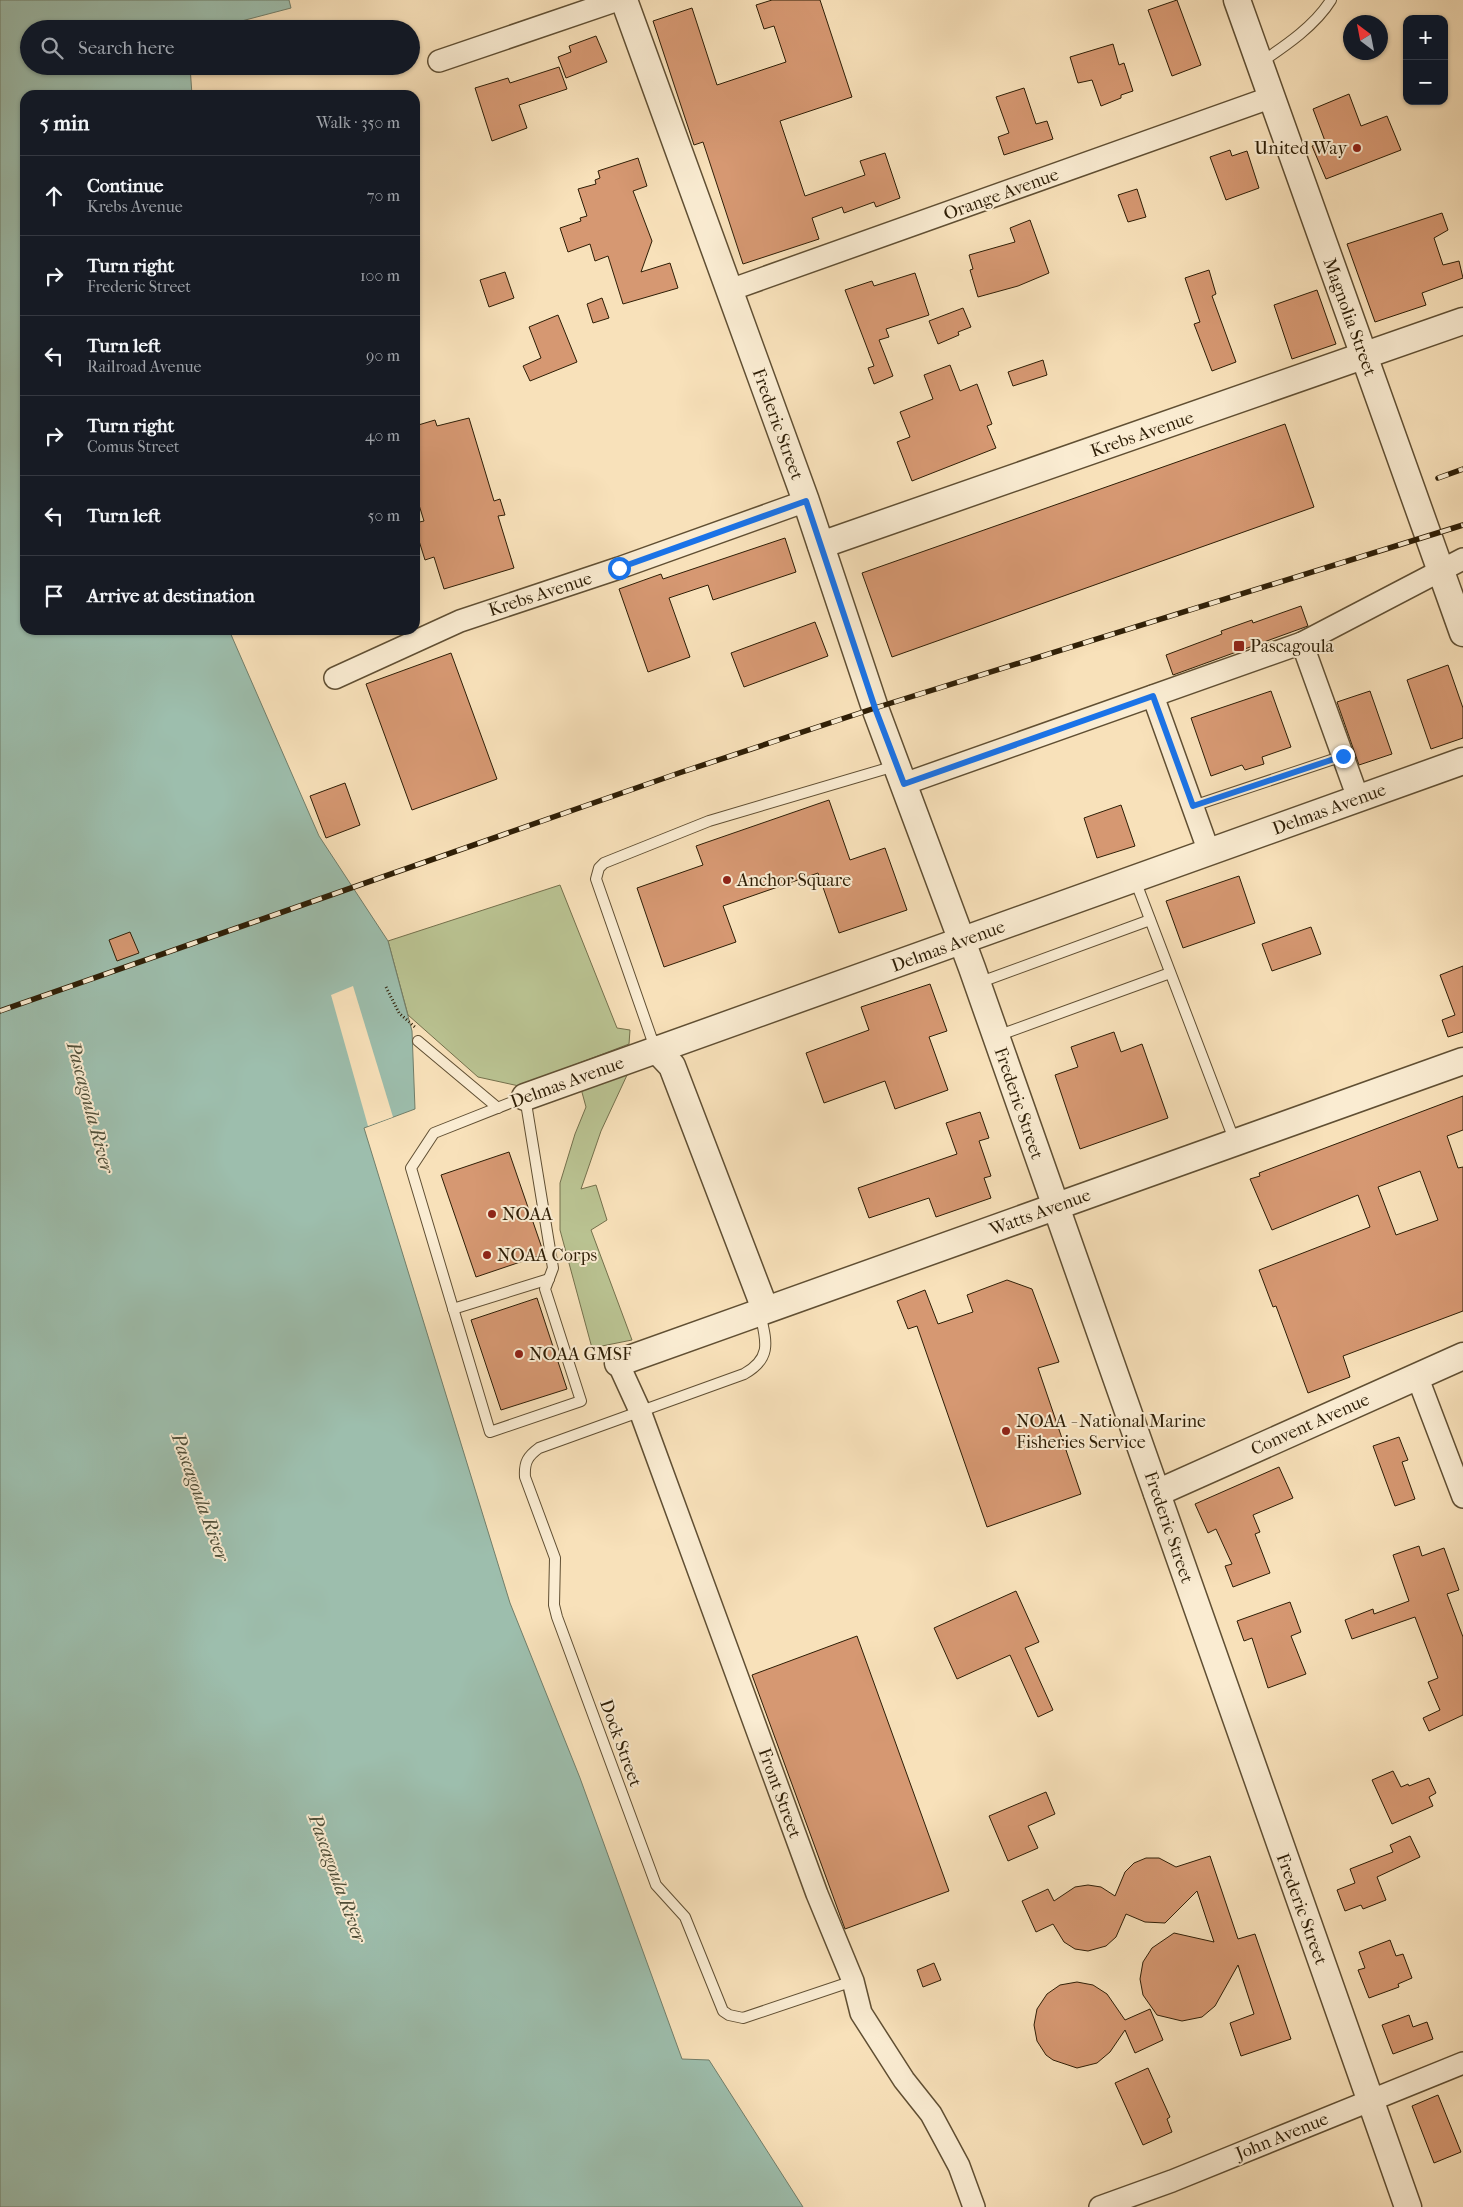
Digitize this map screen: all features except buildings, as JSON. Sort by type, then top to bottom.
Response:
[{"type":"street","points":[[439,61],[618,0]]},
{"type":"street","name":"Frederic Street","points":[[624,0],[806,501],[875,708],[996,1037],[1157,1493],[1243,1744],[1408,2207]]},
{"type":"street","name":"Magnolia Street","points":[[1237,0],[1364,356],[1452,564],[1463,634]]},
{"type":"street","name":"Orange Avenue","points":[[730,290],[1272,97]]},
{"type":"street","name":"Krebs Avenue","points":[[821,545],[1463,322]]},
{"type":"street","name":"Krebs Avenue","points":[[335,678],[460,621],[619,568],[806,501]]},
{"type":"street","points":[[900,775],[1153,696],[1302,643],[1351,619],[1452,564]]},
{"type":"street","points":[[1302,643],[1358,798]]},
{"type":"street","points":[[1153,696],[1209,852]]},
{"type":"street","name":"Delmas Avenue","points":[[525,1097],[1463,761]]},
{"type":"street","points":[[656,1049],[672,1066],[762,1310]]},
{"type":"street","name":"Watts Avenue","points":[[618,1363],[1463,1061]]},
{"type":"street","name":"Convent Avenue","points":[[1157,1493],[1463,1356]]},
{"type":"street","name":"Front Street","points":[[618,1363],[640,1411],[817,1894],[853,1981],[861,2013],[904,2080],[931,2114],[959,2166],[974,2207]]},
{"type":"street","points":[[1417,1376],[1463,1497]]},
{"type":"street","name":"John Avenue","points":[[1100,2207],[1172,2181],[1463,2063]]},
{"type":"lane","points":[[1260,64],[1283,48],[1324,11],[1331,0]]},
{"type":"lane","points":[[1193,806],[1343,756]]},
{"type":"lane","points":[[656,1049],[596,879],[599,868],[604,863],[709,821],[900,775]]},
{"type":"lane","points":[[1134,879],[1235,1143]]},
{"type":"lane","points":[[977,984],[1150,920]]},
{"type":"lane","points":[[996,1037],[1170,973]]},
{"type":"lane","points":[[419,1036],[498,1108]]},
{"type":"lane","points":[[525,1097],[553,1268],[546,1288],[581,1401],[490,1432],[453,1310],[549,1279]]},
{"type":"lane","name":"Delmas Avenue","points":[[453,1310],[411,1168],[434,1133],[525,1097]]},
{"type":"lane","points":[[640,1411],[756,1368],[764,1356],[767,1343],[762,1310]]},
{"type":"lane","name":"Dock Street","points":[[640,1411],[539,1448],[530,1454],[524,1465],[525,1477],[556,1558],[554,1604],[557,1617],[656,1885],[685,1917],[717,2002],[722,2011],[729,2015],[743,2018],[853,1981]]},
{"type":"path","points":[[386,987],[399,1013],[419,1036]]},
{"type":"green space","points":[[560,885],[617,1028],[630,1030],[629,1044],[519,1086],[478,1077],[408,1015],[388,941]]},
{"type":"green space","points":[[628,1073],[601,1131],[581,1189],[596,1185],[607,1220],[591,1230],[632,1340],[592,1348],[560,1230],[560,1183],[575,1134],[586,1107],[580,1085]]},
{"type":"water","name":"Pascagoula River","points":[[0,0],[289,0],[291,8],[245,20],[20,20],[20,75],[191,75],[192,90],[20,90],[20,635],[231,635],[319,836],[388,941],[412,1031],[415,1109],[364,1128],[510,1603],[580,1778],[682,2059],[709,2060],[803,2207],[0,2207]]},
{"type":"pier","points":[[353,986],[393,1117],[368,1126],[331,995]]},
{"type":"railway","points":[[1438,478],[1463,469]]},
{"type":"railway","points":[[0,1011],[679,773],[875,708],[1463,525]]},
{"type":"place","name":"United Way","points":[[1357,148]]},
{"type":"place","name":"Pascagoula","points":[[1239,646]]},
{"type":"place","name":"Anchor Square","points":[[727,880]]},
{"type":"place","name":"NOAA","points":[[492,1214]]},
{"type":"place","name":"NOAA Corps","points":[[487,1255]]},
{"type":"place","name":"NOAA GMSF","points":[[519,1354]]},
{"type":"place","name":"NOAA - National Marine Fisheries Service","points":[[1006,1431]]},
{"type":"route","points":[[619,568],[806,501],[875,708],[904,784],[1153,696],[1193,806],[1343,756]]}]
